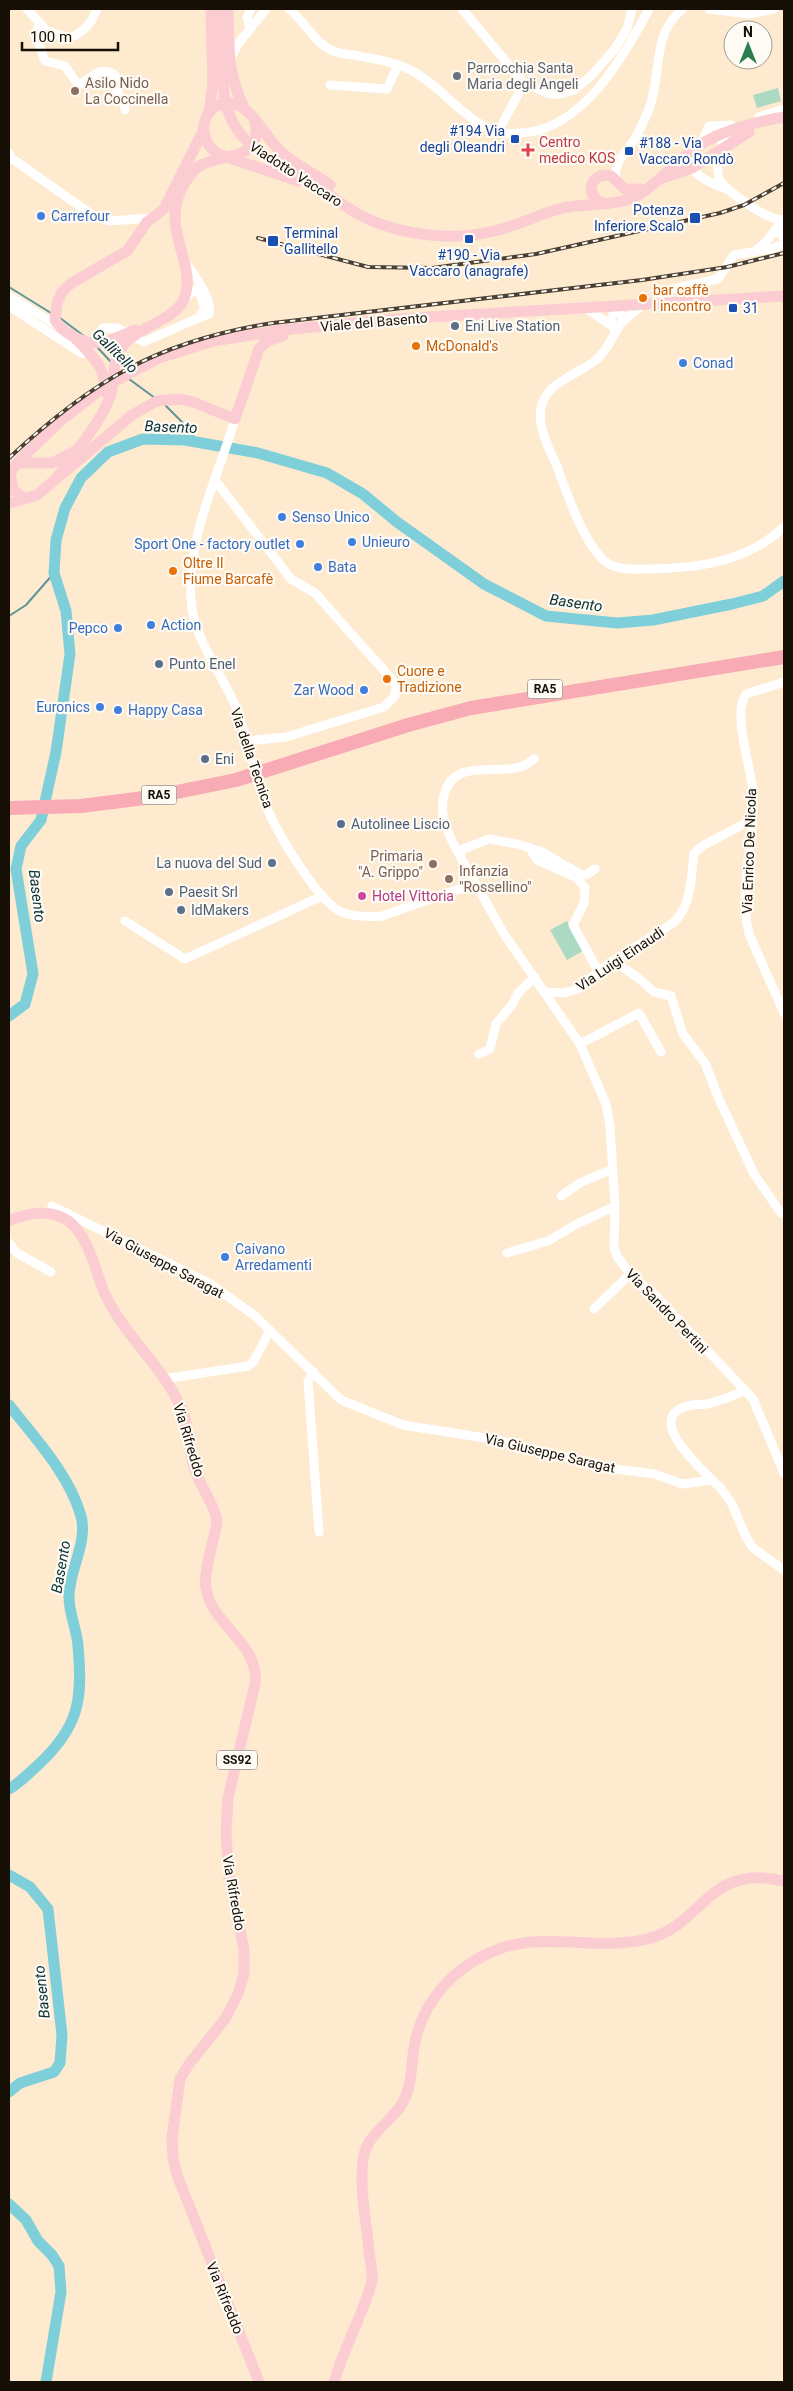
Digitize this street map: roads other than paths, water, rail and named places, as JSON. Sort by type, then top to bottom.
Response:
[{"type":"highway","name":"RA5","points":[[312,752],[383,725],[509,695],[784,651]]},
{"type":"highway","name":"RA5","points":[[11,804],[152,797],[470,708],[784,657]]},
{"type":"main road","points":[[209,113],[213,84],[210,9]]},
{"type":"main road","name":"Viadotto Vaccaro","points":[[220,9],[224,96],[232,122],[238,133],[251,147],[297,173],[359,214],[396,229]]},
{"type":"main road","points":[[228,9],[230,60],[234,88],[244,108],[255,123],[281,153],[396,229]]},
{"type":"main road","points":[[244,108],[230,103],[215,108],[209,113],[204,121],[203,131],[210,149],[225,157],[293,179],[356,220],[372,226],[444,235],[474,235],[510,227],[560,209],[581,196],[595,179],[607,175],[629,190],[654,183],[692,168],[720,151],[742,134],[784,122]]},
{"type":"main road","points":[[560,209],[607,203],[634,196],[654,183],[701,145],[728,129],[784,117]]},
{"type":"main road","points":[[72,336],[86,342],[104,343],[148,325],[169,315],[178,308],[184,300],[187,289],[184,262],[176,236],[176,215],[181,191],[197,167],[225,157],[238,156],[251,147],[256,133],[255,123]]},
{"type":"main road","points":[[106,404],[106,384],[100,365],[72,336],[61,328],[56,320],[57,303],[62,292],[70,284],[128,252],[151,218],[164,209],[203,131]]},
{"type":"main road","points":[[595,179],[591,187],[592,194],[596,200],[607,203]]},
{"type":"main road","points":[[607,203],[618,195],[617,182]]},
{"type":"main road","name":"Viale del Basento","points":[[9,473],[59,422],[104,387],[144,365],[199,345],[246,335],[396,319],[616,308],[784,296]]},
{"type":"main road","points":[[58,476],[100,418],[110,396],[119,352],[129,339],[148,325]]},
{"type":"main road","points":[[246,335],[260,338],[262,344],[272,338],[296,333],[306,328]]},
{"type":"main road","name":"Via della Tecnica","points":[[235,419],[262,344]]},
{"type":"main road","points":[[9,503],[37,495],[132,415],[157,401],[174,398],[193,402],[235,419]]},
{"type":"main road","points":[[17,463],[52,463],[76,450]]},
{"type":"main road","points":[[9,473],[13,490],[24,498]]},
{"type":"main road","name":"Via Rifreddo","points":[[9,1221],[22,1216],[43,1213],[66,1220],[73,1225],[83,1240],[113,1310],[126,1332],[164,1379],[185,1416],[195,1469],[216,1516],[214,1540],[206,1573],[207,1597],[219,1619],[249,1652],[256,1673],[228,1798],[226,1819],[228,1868],[243,1941],[244,1974],[238,1994],[225,2019],[189,2064],[180,2079],[172,2138],[173,2158],[180,2184],[258,2382]]},
{"type":"main road","points":[[334,2382],[372,2281],[362,2177],[364,2153],[378,2130],[404,2102],[420,2026],[426,2011],[444,1986],[472,1963],[509,1946],[647,1939],[674,1928],[702,1901],[722,1886],[746,1880],[768,1878],[784,1881]]},
{"type":"street","points":[[27,9],[47,31],[70,38],[83,32],[97,9]]},
{"type":"street","points":[[250,28],[247,17],[251,9]]},
{"type":"street","points":[[230,60],[243,37],[266,9]]},
{"type":"street","points":[[289,9],[301,18],[319,41],[335,52],[398,65],[419,74],[470,117],[498,132],[508,134],[542,130],[583,104],[612,72],[649,9]]},
{"type":"street","points":[[462,9],[524,83],[549,94],[560,94],[574,90],[590,77],[614,50],[627,29],[632,9]]},
{"type":"street","points":[[617,182],[615,170],[643,125],[651,104],[664,32],[671,20],[683,9]]},
{"type":"street","points":[[709,9],[758,13],[774,9]]},
{"type":"street","points":[[40,23],[35,34],[45,61],[64,66],[78,85],[84,83],[99,71],[105,70],[114,74],[116,89],[124,103],[125,110]]},
{"type":"street","points":[[229,31],[243,37]]},
{"type":"street","points":[[330,85],[387,89],[398,65]]},
{"type":"street","points":[[498,132],[524,83]]},
{"type":"street","points":[[731,191],[717,176],[720,151],[728,129],[784,109]]},
{"type":"street","points":[[720,151],[715,143],[701,145],[690,160],[692,168],[704,178],[731,191],[762,213],[782,221]]},
{"type":"street","points":[[9,156],[94,216],[109,220],[151,218]]},
{"type":"street","points":[[595,179],[622,156]]},
{"type":"street","points":[[762,213],[774,216],[784,212]]},
{"type":"street","points":[[782,221],[779,233],[784,237]]},
{"type":"street","points":[[754,252],[782,221]]},
{"type":"street","points":[[662,304],[662,295],[668,290],[718,279],[732,257],[784,244]]},
{"type":"street","points":[[9,306],[73,350],[81,353],[86,351],[100,330],[110,326],[144,342],[210,314],[211,308],[192,272],[184,262]]},
{"type":"street","points":[[184,300],[194,290],[199,292],[205,308],[198,318]]},
{"type":"street","points":[[9,296],[61,328]]},
{"type":"street","points":[[613,328],[642,305]]},
{"type":"street","points":[[616,308],[622,316],[622,322]]},
{"type":"street","points":[[616,308],[612,319],[613,328],[605,350],[597,359],[563,380],[550,392],[542,402],[540,413],[540,424],[560,475],[594,549],[614,566],[632,570],[690,567],[715,564],[748,552],[769,541],[784,528]]},
{"type":"street","points":[[587,309],[613,328]]},
{"type":"street","name":"Via della Tecnica","points":[[235,419],[194,553],[191,600],[194,620],[202,642],[236,708],[248,741],[267,808],[287,845],[322,896]]},
{"type":"street","points":[[215,480],[291,579],[315,593],[396,684],[395,696],[384,707],[286,737],[248,741]]},
{"type":"street","name":"Via Enrico De Nicola","points":[[784,682],[750,691],[742,698],[742,740],[753,792],[746,900],[747,922],[750,934],[784,1013]]},
{"type":"street","points":[[460,856],[441,810],[450,780],[456,775],[469,772],[520,767],[534,759]]},
{"type":"street","name":"Via Luigi Einaudi","points":[[545,992],[564,993],[578,989],[598,971],[679,918],[687,903],[694,853],[704,845],[752,820]]},
{"type":"street","points":[[460,856],[463,849],[489,839],[540,851],[578,874],[586,875],[595,869]]},
{"type":"street","points":[[528,847],[537,860],[577,878],[584,888],[584,903],[573,924],[598,971]]},
{"type":"street","name":"Via Sandro Pertini","points":[[460,856],[504,934],[580,1044],[609,1112],[615,1206],[614,1248],[630,1274],[656,1296],[753,1399],[784,1473]]},
{"type":"street","points":[[125,921],[185,959],[194,958],[322,896],[342,913],[357,916],[382,916],[464,887],[473,881]]},
{"type":"street","points":[[613,961],[654,992],[671,996],[683,1034],[705,1062],[754,1174],[781,1213]]},
{"type":"street","points":[[479,1054],[490,1049],[498,1021],[512,1005],[518,993],[535,978]]},
{"type":"street","points":[[580,1044],[639,1013],[661,1052]]},
{"type":"street","points":[[561,1196],[580,1183],[612,1169]]},
{"type":"street","name":"Via Giuseppe Saragat","points":[[52,1206],[209,1283],[254,1315],[341,1400],[403,1424],[498,1440],[607,1468],[655,1474],[682,1484],[712,1480]]},
{"type":"street","points":[[507,1253],[548,1241],[575,1225],[615,1206]]},
{"type":"street","points":[[9,1243],[17,1253],[51,1272]]},
{"type":"street","points":[[594,1309],[630,1274]]},
{"type":"street","points":[[164,1379],[248,1366],[254,1361],[270,1330]]},
{"type":"street","points":[[314,1372],[308,1381],[318,1532]]},
{"type":"street","points":[[744,1391],[706,1404],[681,1408],[673,1416],[672,1434],[682,1448],[720,1487],[732,1504],[752,1547],[784,1570]]},
{"type":"waterway","name":"Gallitello","points":[[9,287],[51,313]]},
{"type":"waterway","name":"Gallitello","points":[[60,318],[84,336]]},
{"type":"waterway","name":"Gallitello","points":[[97,347],[111,362]]},
{"type":"waterway","name":"Gallitello","points":[[129,379],[155,398]]},
{"type":"waterway","name":"Gallitello","points":[[165,405],[189,429],[196,442]]},
{"type":"waterway","name":"Basento","points":[[9,1016],[25,1004],[33,974],[16,869],[21,846],[41,820],[56,752],[70,654],[66,611],[54,573],[56,540],[65,508],[81,478],[108,452],[143,439],[185,440],[258,453],[327,473],[363,494],[397,522],[484,584],[546,616],[617,623],[653,620],[763,596],[784,581]]},
{"type":"waterway","points":[[9,616],[26,605],[54,573]]},
{"type":"waterway","name":"Basento","points":[[9,1405],[60,1471],[76,1501],[82,1526],[82,1536],[69,1597],[77,1640],[80,1682],[75,1711],[70,1725],[52,1751],[24,1778],[9,1789]]},
{"type":"waterway","name":"Basento","points":[[9,1875],[30,1887],[48,1909],[62,2035],[60,2063],[54,2072],[20,2083],[9,2092]]},
{"type":"waterway","name":"Basento","points":[[9,2204],[26,2220],[38,2241],[52,2255],[59,2266],[61,2292],[46,2382]]},
{"type":"railway","points":[[258,238],[368,267],[432,268],[536,254],[720,213],[744,205],[784,183]]},
{"type":"railway","points":[[9,458],[70,407],[99,386],[129,368],[161,353],[232,331],[273,323],[642,280],[727,267],[784,253]]},
{"type":"place","name":"Parrocchia Santa Maria degli Angeli","points":[[457,76]]},
{"type":"place","name":"Asilo Nido La Coccinella","points":[[75,91]]},
{"type":"place","name":"#194 Via degli Oleandri","points":[[515,139]]},
{"type":"place","name":"Centro medico KOS","points":[[528,150]]},
{"type":"place","name":"#188 - Via Vaccaro Rondò","points":[[629,151]]},
{"type":"place","name":"Carrefour","points":[[41,216]]},
{"type":"place","name":"Potenza Inferiore Scalo","points":[[695,218]]},
{"type":"place","name":"#190 - Via Vaccaro (anagrafe)","points":[[469,239]]},
{"type":"place","name":"Terminal Gallitello","points":[[273,241]]},
{"type":"place","name":"bar caffè l incontro","points":[[643,298]]},
{"type":"place","name":"31","points":[[733,308]]},
{"type":"place","name":"Eni Live Station","points":[[455,326]]},
{"type":"place","name":"McDonald's","points":[[416,346]]},
{"type":"place","name":"Conad","points":[[683,363]]},
{"type":"place","name":"Senso Unico","points":[[282,517]]},
{"type":"place","name":"Unieuro","points":[[352,542]]},
{"type":"place","name":"Sport One - factory outlet","points":[[300,544]]},
{"type":"place","name":"Bata","points":[[318,567]]},
{"type":"place","name":"Oltre Il Fiume Barcafè","points":[[173,571]]},
{"type":"place","name":"Action","points":[[151,625]]},
{"type":"place","name":"Pepco","points":[[118,628]]},
{"type":"place","name":"Punto Enel","points":[[159,664]]},
{"type":"place","name":"Cuore e Tradizione","points":[[387,679]]},
{"type":"place","name":"Zar Wood","points":[[364,690]]},
{"type":"place","name":"Euronics","points":[[100,707]]},
{"type":"place","name":"Happy Casa","points":[[118,710]]},
{"type":"place","name":"Eni","points":[[205,759]]},
{"type":"place","name":"Autolinee Liscio","points":[[341,824]]},
{"type":"place","name":"La nuova del Sud","points":[[272,863]]},
{"type":"place","name":"Primaria \"A. Grippo\"","points":[[433,864]]},
{"type":"place","name":"Infanzia \"Rossellino\"","points":[[449,879]]},
{"type":"place","name":"Paesit Srl","points":[[169,892]]},
{"type":"place","name":"Hotel Vittoria","points":[[362,896]]},
{"type":"place","name":"IdMakers","points":[[181,910]]},
{"type":"place","name":"Caivano Arredamenti","points":[[225,1257]]}]
